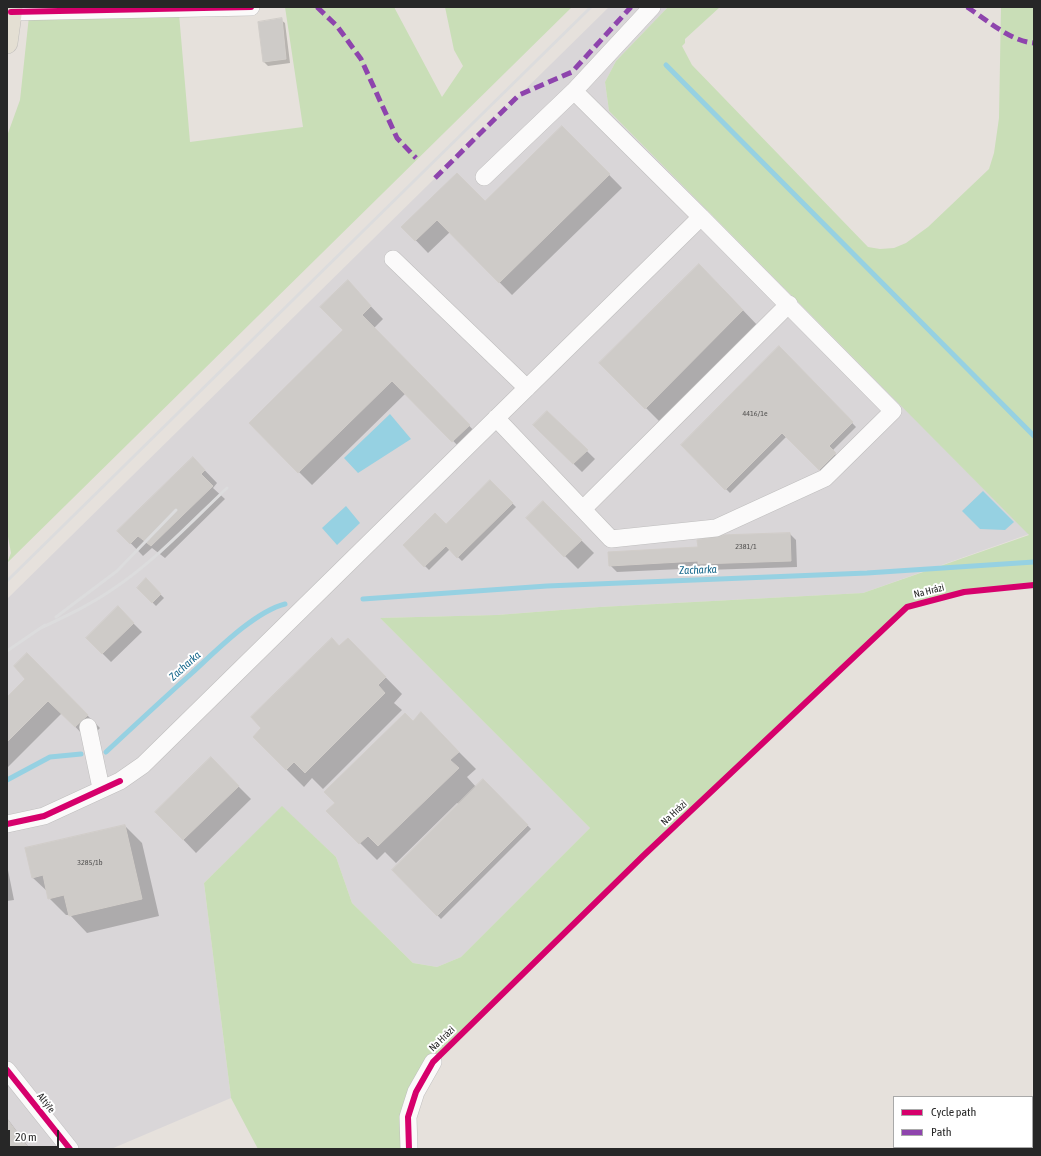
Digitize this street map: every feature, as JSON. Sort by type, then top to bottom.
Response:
[{"type":"main road","points":[[7,43],[11,10]]},
{"type":"street","points":[[11,10],[251,7]]},
{"type":"street","points":[[484,177],[574,91],[652,7]]},
{"type":"street","points":[[496,418],[611,539],[716,528],[825,478],[893,411],[789,304],[574,91]]},
{"type":"street","points":[[7,824],[44,816],[101,788],[120,781],[143,765],[701,217]]},
{"type":"street","points":[[393,259],[527,388]]},
{"type":"street","points":[[583,509],[789,304]]},
{"type":"street","points":[[88,726],[101,788]]},
{"type":"street","name":"Na Hrázi","points":[[409,1149],[408,1117],[416,1092],[433,1062]]},
{"type":"street","name":"Altýře","points":[[7,1070],[70,1149]]},
{"type":"shaded area","points":[[609,7],[668,7],[616,61],[605,82],[609,111],[1029,534],[863,593],[600,607],[497,615],[380,618],[590,828],[461,957],[437,967],[413,963],[352,903],[336,857],[282,807],[204,883],[231,1098],[111,1149],[7,1149],[7,599]]},
{"type":"green space","points":[[285,7],[394,7],[442,97],[463,66],[454,50],[445,7],[572,7],[7,563],[11,553],[7,531],[7,136],[20,100],[29,16],[179,14],[190,142],[303,127]]},
{"type":"green space","points":[[668,7],[720,7],[685,39],[685,43],[682,46],[692,65],[868,247],[880,249],[894,248],[906,243],[928,227],[989,169],[994,153],[999,118],[1001,7],[1034,7],[1034,585],[965,592],[907,607],[643,856],[433,1062],[403,1149],[258,1149],[231,1098],[204,883],[282,806],[336,857],[352,903],[413,963],[437,967],[461,957],[590,828],[380,618],[497,615],[600,607],[863,593],[1029,535],[609,111],[605,82],[616,61]]},
{"type":"water","points":[[390,414],[411,439],[358,473],[344,458]]},
{"type":"water","points":[[983,491],[1014,522],[1005,530],[980,529],[962,511]]},
{"type":"water","points":[[346,506],[360,523],[337,545],[322,528]]},
{"type":"building","points":[[282,18],[286,59],[263,62],[258,22]]},
{"type":"building","points":[[562,126],[610,174],[499,283],[437,220],[415,241],[401,227],[457,173],[485,201]]},
{"type":"building","points":[[699,264],[743,310],[645,409],[599,363]]},
{"type":"building","points":[[348,280],[371,306],[362,315],[470,425],[452,442],[392,381],[298,473],[249,423],[343,330],[320,307]]},
{"type":"building","points":[[779,346],[853,422],[829,446],[836,453],[819,470],[782,433],[725,490],[681,445]]},
{"type":"building","points":[[547,411],[588,450],[573,464],[533,425]]},
{"type":"building","points":[[193,457],[205,470],[201,474],[213,486],[151,546],[138,536],[130,544],[117,531]]},
{"type":"building","points":[[490,480],[513,503],[457,558],[446,546],[424,567],[403,545],[435,513],[446,524]]},
{"type":"building","points":[[543,501],[582,540],[564,557],[526,518]]},
{"type":"building","points":[[790,533],[791,561],[698,564],[698,561],[609,566],[608,552],[698,547],[697,540],[724,535]]},
{"type":"building","points":[[146,578],[161,594],[152,603],[137,588]]},
{"type":"building","points":[[118,606],[134,623],[102,654],[86,638]]},
{"type":"building","points":[[332,638],[339,646],[348,638],[386,677],[378,685],[385,693],[305,773],[294,762],[286,770],[253,737],[261,728],[251,717]]},
{"type":"building","points":[[27,653],[88,715],[75,727],[48,701],[7,742],[7,697],[25,679],[14,666]]},
{"type":"building","points":[[421,712],[459,752],[450,760],[459,768],[378,846],[368,836],[359,844],[326,811],[335,803],[324,792],[405,713],[413,721]]},
{"type":"building","points":[[211,757],[239,786],[183,840],[155,812]]},
{"type":"building","points":[[483,779],[528,825],[437,916],[392,870]]},
{"type":"building","points":[[125,825],[142,899],[69,916],[64,895],[48,899],[43,875],[32,878],[25,848]]},
{"type":"building","points":[[7,1119],[29,1149],[7,1149]]},
{"type":"waterway","points":[[666,65],[1034,436]]},
{"type":"waterway","name":"Zacharka","points":[[363,599],[547,586],[867,573],[1034,562]]},
{"type":"waterway","name":"Zacharka","points":[[106,752],[236,633],[261,615],[273,608],[285,604]]},
{"type":"waterway","name":"Zacharka","points":[[7,780],[50,757],[81,754]]},
{"type":"railway","points":[[7,581],[591,7]]},
{"type":"railway","points":[[41,628],[96,600],[128,578],[172,541],[227,488]]},
{"type":"railway","points":[[56,617],[117,571],[176,510]]},
{"type":"railway","points":[[7,651],[45,625]]},
{"type":"marked path","points":[[317,7],[337,26],[361,59],[397,138],[416,158]]},
{"type":"marked path","points":[[435,178],[519,95],[572,72],[631,7]]},
{"type":"marked path","points":[[967,7],[1008,34],[1034,43]]},
{"type":"cycle path","points":[[11,12],[251,7]]},
{"type":"cycle path","points":[[409,1149],[408,1117],[416,1092],[433,1062],[643,856],[907,607],[964,592],[1034,585]]},
{"type":"cycle path","points":[[7,824],[44,816],[120,781]]},
{"type":"cycle path","points":[[7,1070],[70,1149]]}]
